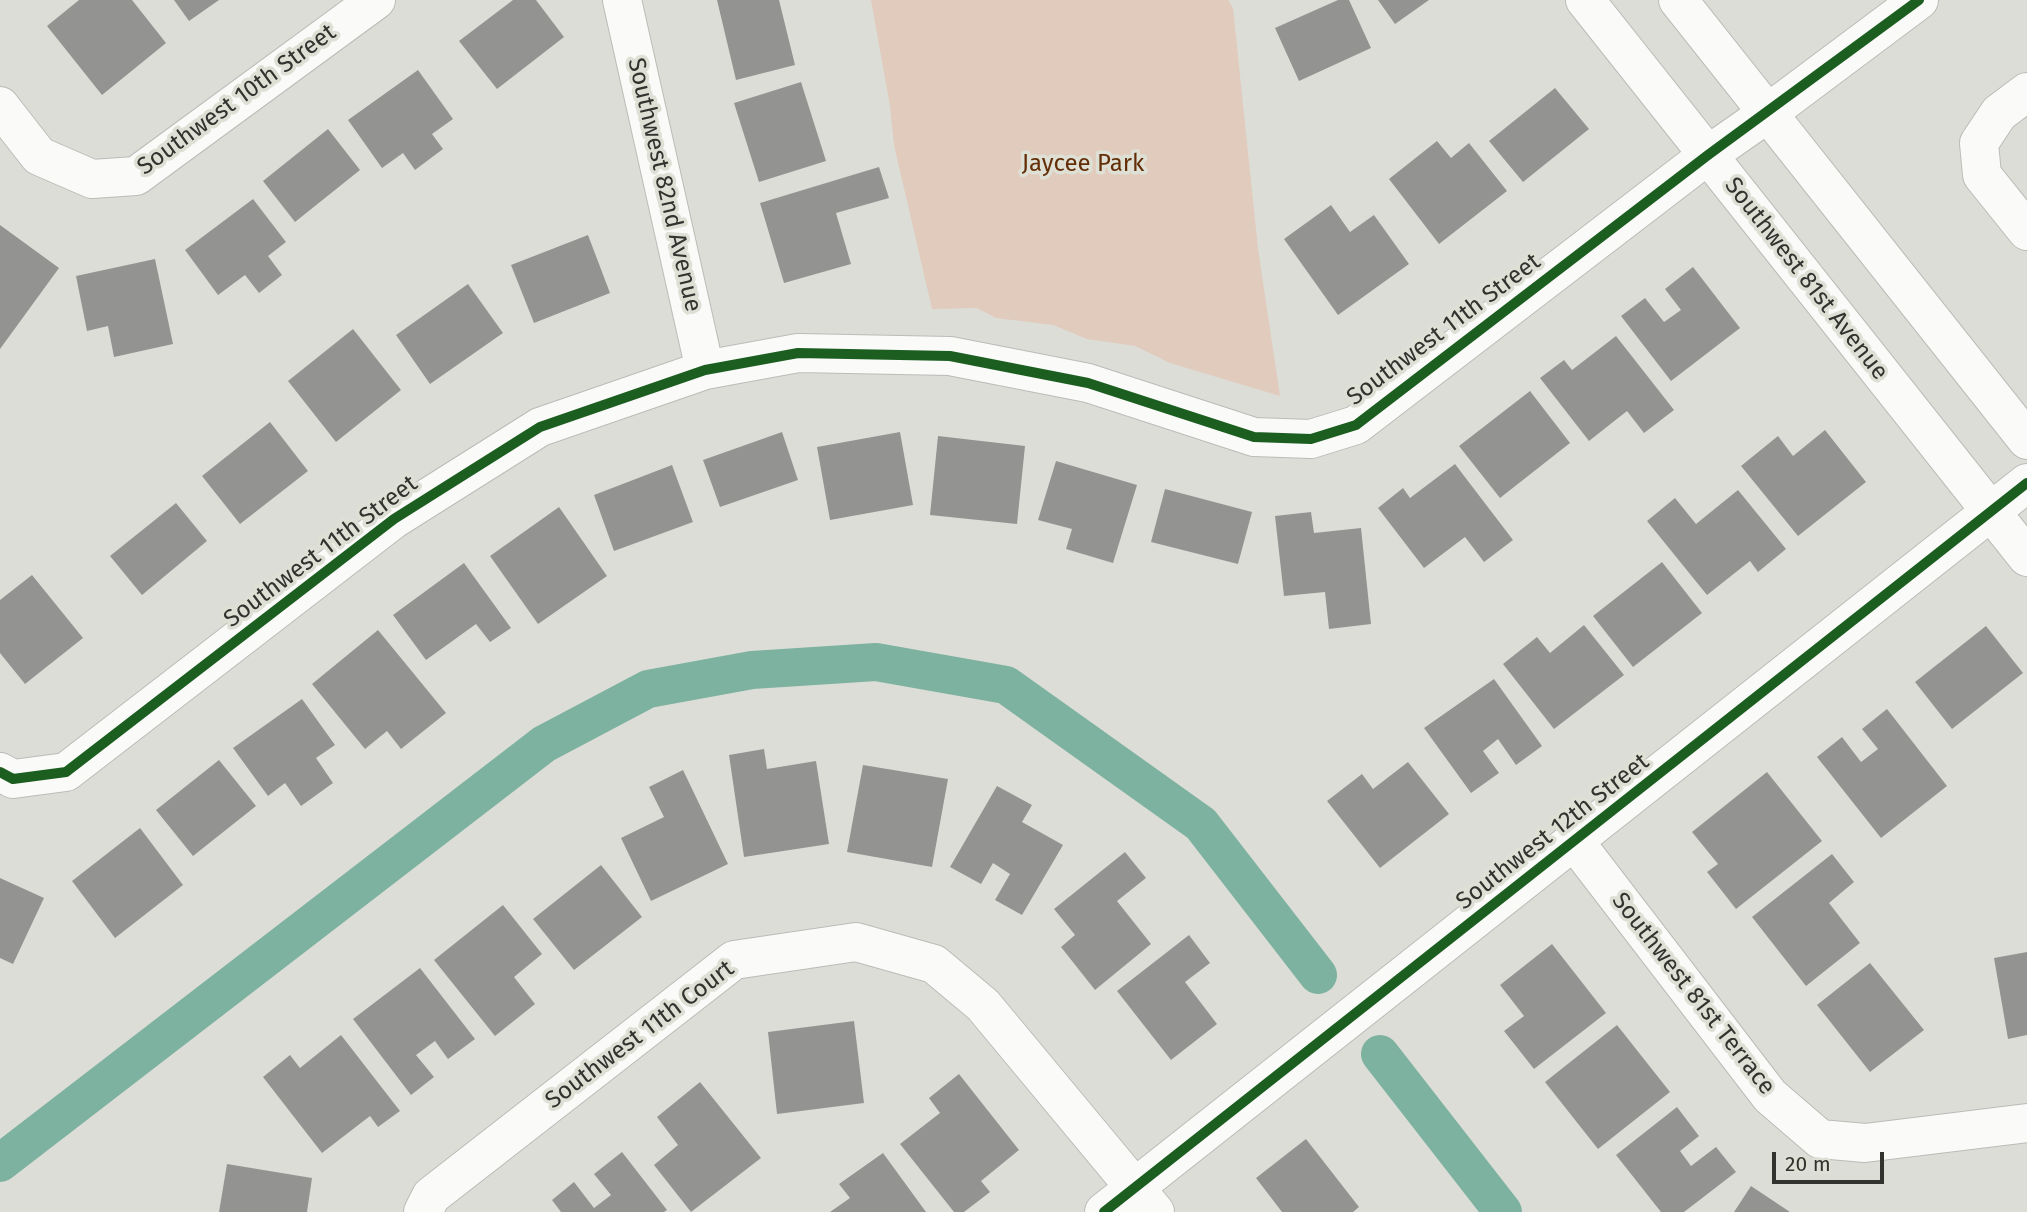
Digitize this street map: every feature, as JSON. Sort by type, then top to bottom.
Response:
[{"type":"street","name":"Southwest 10th Street","points":[[0,106],[39,156],[92,179],[136,176],[376,0]]},
{"type":"street","name":"Southwest 82nd Avenue","points":[[622,0],[705,370]]},
{"type":"street","name":"Southwest 81st Avenue","points":[[1585,0],[2027,557]]},
{"type":"street","points":[[1678,0],[2027,440]]},
{"type":"street","name":"Southwest 11th Street","points":[[7,775],[66,772],[394,519],[540,428],[705,370],[798,353],[950,356],[1087,383],[1254,437],[1311,439],[1356,425],[1708,155],[1919,0]]},
{"type":"street","points":[[2027,92],[1999,113],[1979,143],[1982,174],[2027,231]]},
{"type":"street","name":"Southwest 12th Street","points":[[1104,1212],[1145,1200],[1575,842],[2027,482]]},
{"type":"street","name":"Southwest 81st Terrace","points":[[1575,842],[1770,1096],[1820,1139],[1865,1143],[2027,1123]]},
{"type":"street","name":"Southwest 11th Court","points":[[424,1212],[431,1196],[734,960],[856,942],[933,964],[983,1005],[1145,1200]]},
{"type":"green space","name":"Jaycee Park","points":[[871,0],[1228,0],[1233,8],[1258,249],[1280,396],[1170,363],[1135,346],[1087,339],[1053,325],[996,318],[977,308],[932,309],[894,145],[890,106]]},
{"type":"building","points":[[79,0],[132,0],[166,43],[102,95],[47,26]]},
{"type":"building","points":[[174,0],[219,0],[189,21]]},
{"type":"building","points":[[513,0],[536,0],[564,37],[497,89],[459,41]]},
{"type":"building","points":[[717,0],[779,0],[795,65],[736,80]]},
{"type":"building","points":[[1338,0],[1349,0],[1371,48],[1299,81],[1275,28]]},
{"type":"building","points":[[1378,0],[1429,0],[1395,24]]},
{"type":"building","points":[[418,70],[453,119],[432,134],[443,149],[415,170],[403,153],[382,168],[348,120]]},
{"type":"building","points":[[801,82],[826,161],[759,182],[734,103]]},
{"type":"building","points":[[1555,88],[1589,129],[1523,182],[1489,141]]},
{"type":"building","points":[[328,129],[360,170],[295,222],[263,181]]},
{"type":"building","points":[[1437,141],[1451,158],[1469,143],[1507,191],[1439,244],[1389,179]]},
{"type":"building","points":[[879,167],[889,198],[836,213],[851,264],[784,283],[760,203]]},
{"type":"building","points":[[253,199],[286,242],[268,256],[282,275],[259,293],[245,275],[218,295],[185,250]]},
{"type":"building","points":[[1331,205],[1350,232],[1374,215],[1409,264],[1338,315],[1284,239]]},
{"type":"building","points":[[0,225],[59,268],[0,349]]},
{"type":"building","points":[[588,235],[610,293],[534,323],[511,265]]},
{"type":"building","points":[[155,259],[173,344],[114,357],[108,326],[87,331],[76,276]]},
{"type":"building","points":[[1693,267],[1740,328],[1671,381],[1621,316],[1645,298],[1664,322],[1681,310],[1665,289]]},
{"type":"building","points":[[468,284],[503,333],[430,384],[396,335]]},
{"type":"building","points":[[353,329],[401,390],[336,442],[288,381]]},
{"type":"building","points":[[1616,336],[1674,410],[1644,433],[1627,411],[1589,441],[1540,378],[1564,360],[1572,370]]},
{"type":"building","points":[[1530,391],[1570,443],[1500,498],[1459,446]]},
{"type":"building","points":[[270,422],[308,471],[240,524],[202,476]]},
{"type":"building","points":[[1825,430],[1866,482],[1798,536],[1741,466],[1778,436],[1793,456]]},
{"type":"building","points":[[782,432],[798,480],[720,507],[703,460]]},
{"type":"building","points":[[900,432],[913,505],[830,520],[817,447]]},
{"type":"building","points":[[938,436],[1025,446],[1017,524],[930,515]]},
{"type":"building","points":[[1056,461],[1137,485],[1113,563],[1066,549],[1072,529],[1038,520]]},
{"type":"building","points":[[1455,464],[1513,540],[1484,562],[1465,537],[1424,568],[1378,508],[1403,488],[1410,498]]},
{"type":"building","points":[[672,465],[693,522],[614,551],[594,495]]},
{"type":"building","points":[[1165,489],[1252,512],[1238,564],[1151,542]]},
{"type":"building","points":[[1738,490],[1786,549],[1758,572],[1750,561],[1707,595],[1647,521],[1675,498],[1696,524]]},
{"type":"building","points":[[176,503],[207,541],[142,595],[110,556]]},
{"type":"building","points":[[559,507],[607,576],[538,624],[490,556]]},
{"type":"building","points":[[1311,512],[1314,533],[1361,528],[1371,624],[1329,629],[1325,592],[1284,596],[1275,516]]},
{"type":"building","points":[[1662,562],[1702,613],[1633,667],[1593,616]]},
{"type":"building","points":[[464,563],[511,628],[490,642],[476,624],[426,660],[393,615]]},
{"type":"building","points":[[32,575],[83,638],[25,684],[0,653],[0,600]]},
{"type":"building","points":[[1584,625],[1624,675],[1554,729],[1503,664],[1537,637],[1550,653]]},
{"type":"building","points":[[1986,626],[2023,673],[1952,729],[1915,682]]},
{"type":"building","points":[[378,630],[446,713],[401,749],[387,731],[365,749],[312,684]]},
{"type":"building","points":[[1494,679],[1542,746],[1516,765],[1498,739],[1483,751],[1499,773],[1471,793],[1424,728]]},
{"type":"building","points":[[302,699],[335,745],[316,758],[333,783],[301,806],[285,783],[268,796],[233,748]]},
{"type":"building","points":[[1887,709],[1947,786],[1881,838],[1817,757],[1842,737],[1861,762],[1878,749],[1862,729]]},
{"type":"building","points":[[764,749],[767,769],[816,761],[829,844],[744,857],[729,755]]},
{"type":"building","points":[[219,760],[256,806],[193,856],[156,810]]},
{"type":"building","points":[[1408,762],[1449,814],[1380,868],[1327,801],[1362,774],[1373,789]]},
{"type":"building","points":[[863,765],[948,779],[932,867],[847,852]]},
{"type":"building","points":[[683,770],[728,864],[651,901],[621,838],[664,817],[649,787]]},
{"type":"building","points":[[1767,772],[1822,841],[1736,909],[1707,872],[1718,864],[1692,832]]},
{"type":"building","points":[[997,786],[1032,805],[1022,822],[1063,845],[1022,915],[995,900],[1010,874],[993,863],[981,884],[950,867]]},
{"type":"building","points":[[140,828],[183,885],[115,938],[72,881]]},
{"type":"building","points":[[1125,852],[1146,878],[1117,901],[1151,944],[1095,990],[1061,947],[1075,935],[1054,909]]},
{"type":"building","points":[[1832,854],[1854,882],[1829,903],[1860,943],[1806,986],[1752,917]]},
{"type":"building","points":[[601,865],[642,917],[574,970],[533,919]]},
{"type":"building","points":[[0,878],[44,898],[13,964],[0,958]]},
{"type":"building","points":[[503,905],[542,954],[514,977],[535,1004],[495,1036],[434,960]]},
{"type":"building","points":[[1189,935],[1210,963],[1185,982],[1217,1024],[1171,1060],[1117,991]]},
{"type":"building","points":[[1552,944],[1606,1013],[1534,1069],[1504,1031],[1524,1016],[1500,985]]},
{"type":"building","points":[[2027,952],[2027,1035],[2008,1039],[1994,958]]},
{"type":"building","points":[[1870,963],[1924,1030],[1870,1072],[1817,1005]]},
{"type":"building","points":[[420,968],[475,1039],[448,1059],[435,1041],[416,1055],[434,1077],[411,1095],[353,1019]]},
{"type":"building","points":[[854,1021],[864,1103],[777,1114],[768,1032]]},
{"type":"building","points":[[1617,1025],[1670,1092],[1598,1149],[1545,1082]]},
{"type":"building","points":[[341,1035],[400,1111],[378,1127],[370,1116],[322,1153],[263,1077],[290,1055],[300,1068]]},
{"type":"building","points":[[959,1074],[1019,1150],[981,1181],[990,1192],[964,1212],[954,1212],[900,1144],[940,1113],[929,1098]]},
{"type":"building","points":[[700,1082],[761,1158],[691,1212],[654,1165],[678,1145],[657,1117]]},
{"type":"building","points":[[1677,1107],[1699,1136],[1680,1151],[1691,1166],[1716,1147],[1736,1172],[1684,1212],[1661,1212],[1616,1155]]},
{"type":"building","points":[[1306,1139],[1359,1207],[1353,1212],[1282,1212],[1256,1178]]},
{"type":"building","points":[[622,1152],[667,1210],[561,1212],[552,1200],[574,1182],[594,1208],[611,1195],[594,1174]]},
{"type":"building","points":[[883,1153],[926,1212],[830,1212],[850,1198],[839,1184]]},
{"type":"building","points":[[227,1164],[312,1178],[307,1212],[219,1212]]},
{"type":"building","points":[[1751,1186],[1790,1212],[1734,1212]]},
{"type":"waterway","points":[[0,1163],[544,744],[648,689],[752,670],[876,662],[1006,685],[1201,824],[1318,975]]},
{"type":"waterway","points":[[1380,1054],[1503,1212]]},
{"type":"cycle path","points":[[0,772],[13,779],[66,772],[394,519],[540,427],[705,370],[798,353],[950,356],[1088,383],[1254,437],[1311,439],[1356,425],[1708,155],[1919,0]]},
{"type":"cycle path","points":[[1104,1212],[2027,483]]}]
